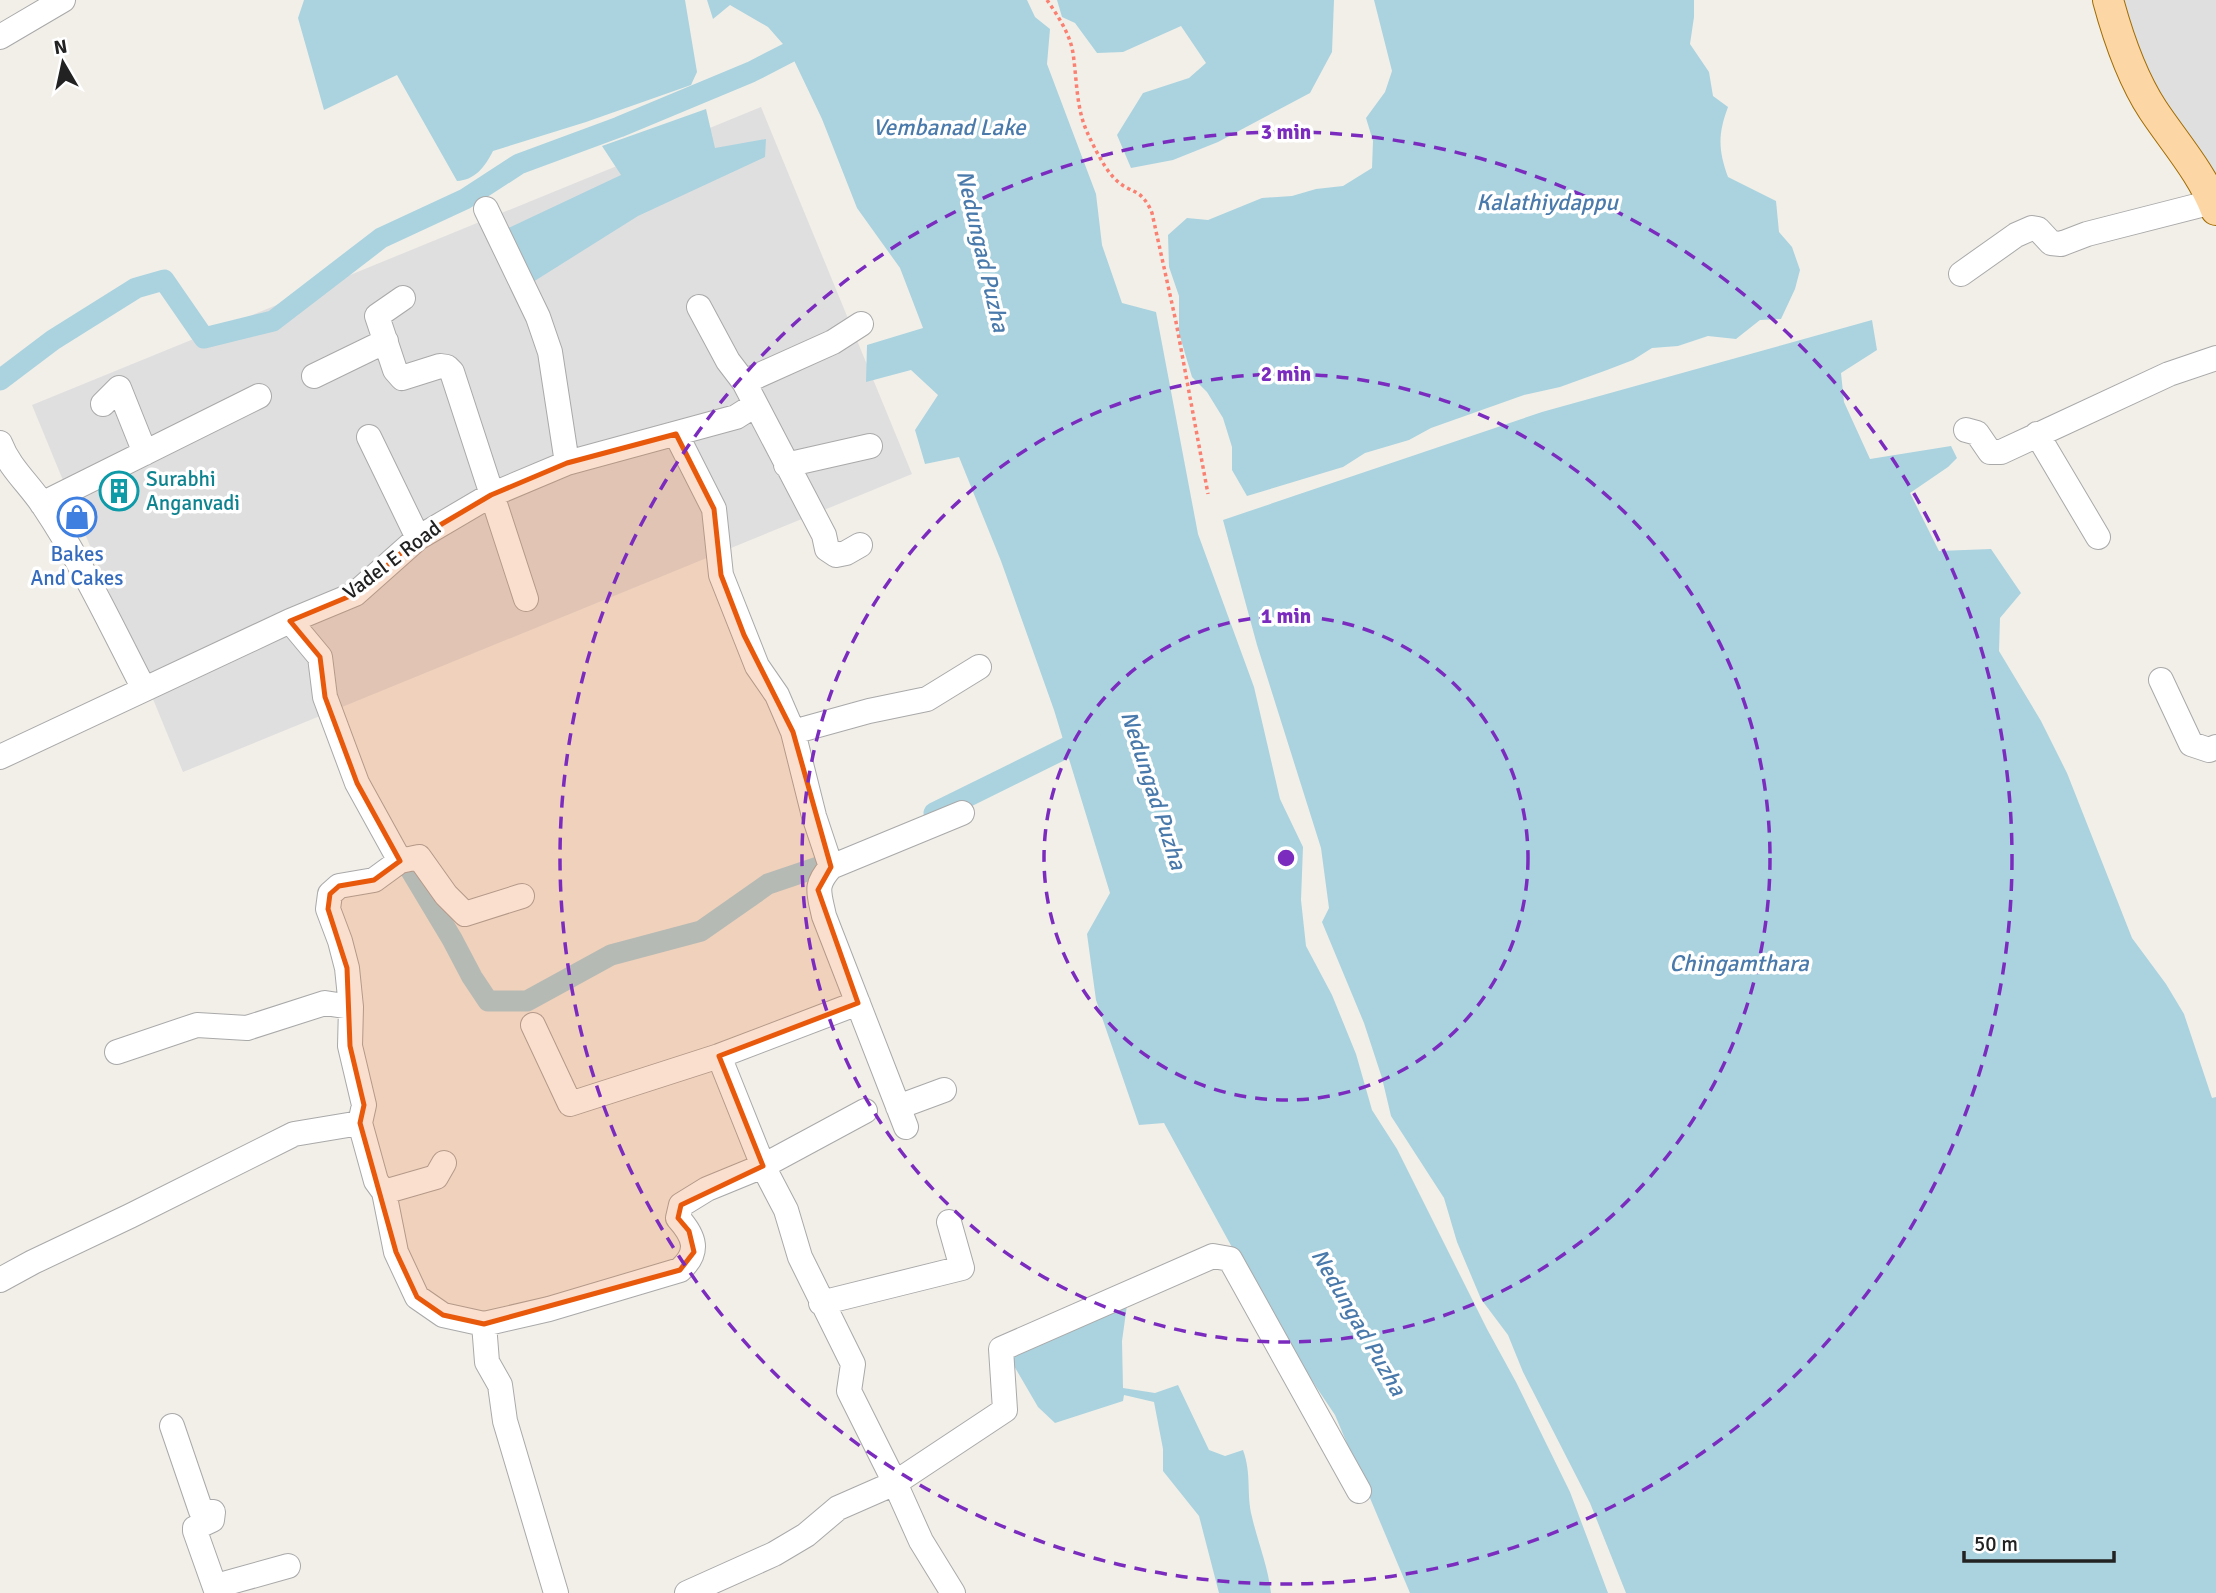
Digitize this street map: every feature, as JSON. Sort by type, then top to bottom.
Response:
[{"type":"main road","points":[[2108,0],[2130,63],[2152,108],[2182,148],[2215,204]]},
{"type":"street","points":[[0,37],[63,0]]},
{"type":"street","points":[[1961,274],[2016,235],[2032,228],[2038,229],[2044,238],[2052,243],[2061,244],[2087,234],[2215,204]]},
{"type":"street","points":[[485,209],[538,317],[550,352],[567,463]]},
{"type":"street","points":[[403,298],[377,316],[395,370],[402,378],[440,366],[447,367],[452,372],[526,599]]},
{"type":"street","points":[[699,307],[727,361],[744,382],[824,536],[827,548],[836,555],[860,545]]},
{"type":"street","points":[[744,382],[832,342],[861,324]]},
{"type":"street","points":[[314,376],[386,341]]},
{"type":"street","points":[[1966,430],[1977,433],[1990,452],[2001,452],[2169,374],[2216,358]]},
{"type":"street","points":[[103,404],[119,388],[145,453]]},
{"type":"street","points":[[42,504],[259,396]]},
{"type":"street","name":"Vadel E Road","points":[[0,757],[290,621],[355,594],[418,538],[491,495],[567,463],[736,416],[755,405]]},
{"type":"street","points":[[676,434],[714,509],[721,575],[757,666],[777,695],[793,732],[814,816],[830,862]]},
{"type":"street","points":[[2037,434],[2098,537]]},
{"type":"street","points":[[369,438],[418,538]]},
{"type":"street","points":[[0,443],[6,459],[42,504],[111,622],[144,689]]},
{"type":"street","points":[[786,465],[870,446]]},
{"type":"street","points":[[290,621],[320,657],[325,697],[356,783],[400,861]]},
{"type":"street","points":[[793,732],[869,711],[928,699],[979,667]]},
{"type":"street","points":[[2161,680],[2191,744],[2209,750],[2216,747]]},
{"type":"street","points":[[944,1090],[902,1117],[824,916],[818,890],[830,862],[962,813]]},
{"type":"street","points":[[522,895],[465,914],[446,895],[419,857],[400,861],[374,880],[339,886],[330,894],[328,909],[347,968],[351,1007],[350,1046],[364,1105],[360,1123],[376,1181],[384,1192],[396,1252],[417,1297],[443,1315],[484,1324],[549,1309],[680,1270],[690,1261],[694,1252],[690,1231],[678,1218],[681,1205],[707,1189],[763,1166],[865,1111]]},
{"type":"street","points":[[117,1052],[197,1025],[247,1028],[325,1003],[351,1007]]},
{"type":"street","points":[[533,1025],[570,1104],[719,1056],[858,1003]]},
{"type":"street","points":[[719,1056],[763,1166],[786,1210],[800,1257],[853,1364],[849,1391],[922,1541],[953,1593]]},
{"type":"street","points":[[0,1280],[293,1134],[360,1123]]},
{"type":"street","points":[[384,1192],[436,1177],[444,1163]]},
{"type":"street","points":[[821,1303],[962,1268],[949,1222]]},
{"type":"street","points":[[687,1593],[774,1553],[806,1535],[838,1508],[895,1483],[1004,1410],[1001,1349],[1213,1256],[1230,1259],[1359,1491]]},
{"type":"street","points":[[484,1324],[488,1362],[500,1385],[505,1421],[556,1593]]},
{"type":"street","points":[[172,1426],[201,1511],[214,1512],[212,1520],[195,1531],[217,1590],[288,1566]]},
{"type":"path","points":[[1047,0],[1066,32],[1072,50],[1079,111],[1087,132],[1113,177],[1146,199],[1152,213],[1176,322],[1208,494]]},
{"type":"highlighted area","points":[[676,434],[714,509],[721,575],[744,635],[793,732],[831,867],[818,890],[858,1003],[719,1056],[763,1166],[681,1205],[678,1218],[689,1231],[694,1252],[680,1270],[484,1324],[443,1315],[417,1297],[396,1252],[360,1123],[364,1105],[350,1046],[347,968],[328,909],[330,894],[339,886],[374,880],[400,861],[357,783],[325,697],[320,657],[290,621],[355,594],[418,538],[491,495],[567,463]]},
{"type":"shaded area","points":[[2117,0],[2216,0],[2216,208],[2171,124]]},
{"type":"shaded area","points":[[761,107],[912,474],[183,772],[32,405]]},
{"type":"water","points":[[304,0],[685,0],[697,72],[691,85],[493,151],[479,172],[457,181],[397,75],[324,110],[298,18]]},
{"type":"water","name":"Vembanad Lake","points":[[707,0],[1027,0],[1035,17],[1050,29],[1047,64],[1096,194],[1102,245],[1122,303],[1156,312],[1198,534],[1254,687],[1280,799],[1303,847],[1301,900],[1306,946],[1332,995],[1356,1054],[1372,1110],[1397,1149],[1570,1492],[1608,1593],[1410,1593],[1335,1415],[1274,1324],[1164,1123],[1139,1125],[1096,1000],[1087,934],[1110,893],[1054,710],[1001,561],[959,457],[925,464],[915,430],[938,395],[911,370],[866,382],[867,345],[923,328],[900,268],[857,208],[822,119],[790,52],[768,27],[730,5],[713,19]]},
{"type":"water","points":[[1057,0],[1334,0],[1332,52],[1310,93],[1218,142],[1173,160],[1131,168],[1117,135],[1143,93],[1189,78],[1206,63],[1181,26],[1123,52],[1097,53],[1075,23],[1062,17]]},
{"type":"water","name":"Kalathiydappu","points":[[1374,0],[1694,0],[1690,44],[1709,72],[1713,96],[1728,107],[1720,142],[1728,177],[1776,201],[1779,232],[1792,247],[1800,270],[1795,289],[1781,319],[1760,320],[1736,339],[1708,336],[1678,346],[1652,348],[1633,360],[1607,370],[1560,387],[1524,395],[1431,428],[1409,440],[1365,453],[1343,467],[1247,496],[1232,470],[1232,447],[1223,418],[1207,392],[1192,377],[1179,333],[1179,296],[1169,267],[1168,235],[1187,218],[1208,220],[1262,198],[1292,196],[1316,189],[1343,186],[1372,168],[1373,141],[1366,118],[1385,92],[1392,71]]},
{"type":"water","points":[[706,109],[715,148],[766,139],[765,157],[638,216],[525,287],[496,234],[621,175],[602,146]]},
{"type":"water","name":"Chingamthara","points":[[1872,320],[1877,350],[1841,373],[1844,402],[1870,459],[1951,446],[1957,458],[1910,493],[1939,551],[1991,549],[2021,593],[2000,618],[1999,651],[2041,721],[2067,773],[2132,938],[2184,1014],[2212,1098],[2216,1097],[2216,1593],[1626,1593],[1590,1503],[1523,1372],[1508,1335],[1481,1299],[1457,1242],[1444,1198],[1391,1116],[1364,1023],[1322,922],[1329,908],[1321,848],[1257,645],[1223,520],[1542,412]]},
{"type":"water","points":[[1127,1305],[1122,1341],[1123,1388],[1155,1393],[1178,1385],[1209,1450],[1225,1456],[1243,1450],[1250,1508],[1271,1593],[1219,1593],[1199,1516],[1163,1471],[1163,1449],[1154,1402],[1124,1395],[1123,1401],[1055,1423],[1038,1407],[1010,1359]]},
{"type":"waterway","points":[[0,380],[53,340],[136,288],[164,280],[204,338],[273,321],[381,238],[465,199],[519,164],[619,127],[751,72],[790,52]]},
{"type":"waterway","points":[[934,813],[1090,736]]},
{"type":"waterway","points":[[410,869],[488,1001],[527,1001],[611,955],[701,931],[768,884],[839,860]]},
{"type":"place","name":"Surabhi Anganvadi","points":[[119,491]]},
{"type":"place","name":"Bakes And Cakes","points":[[77,517]]},
{"type":"water label","name":"Nedungad Puzha","points":[[983,251]]},
{"type":"water label","name":"Nedungad Puzha","points":[[1154,790]]},
{"type":"water label","name":"Nedungad Puzha","points":[[1359,1322]]}]
